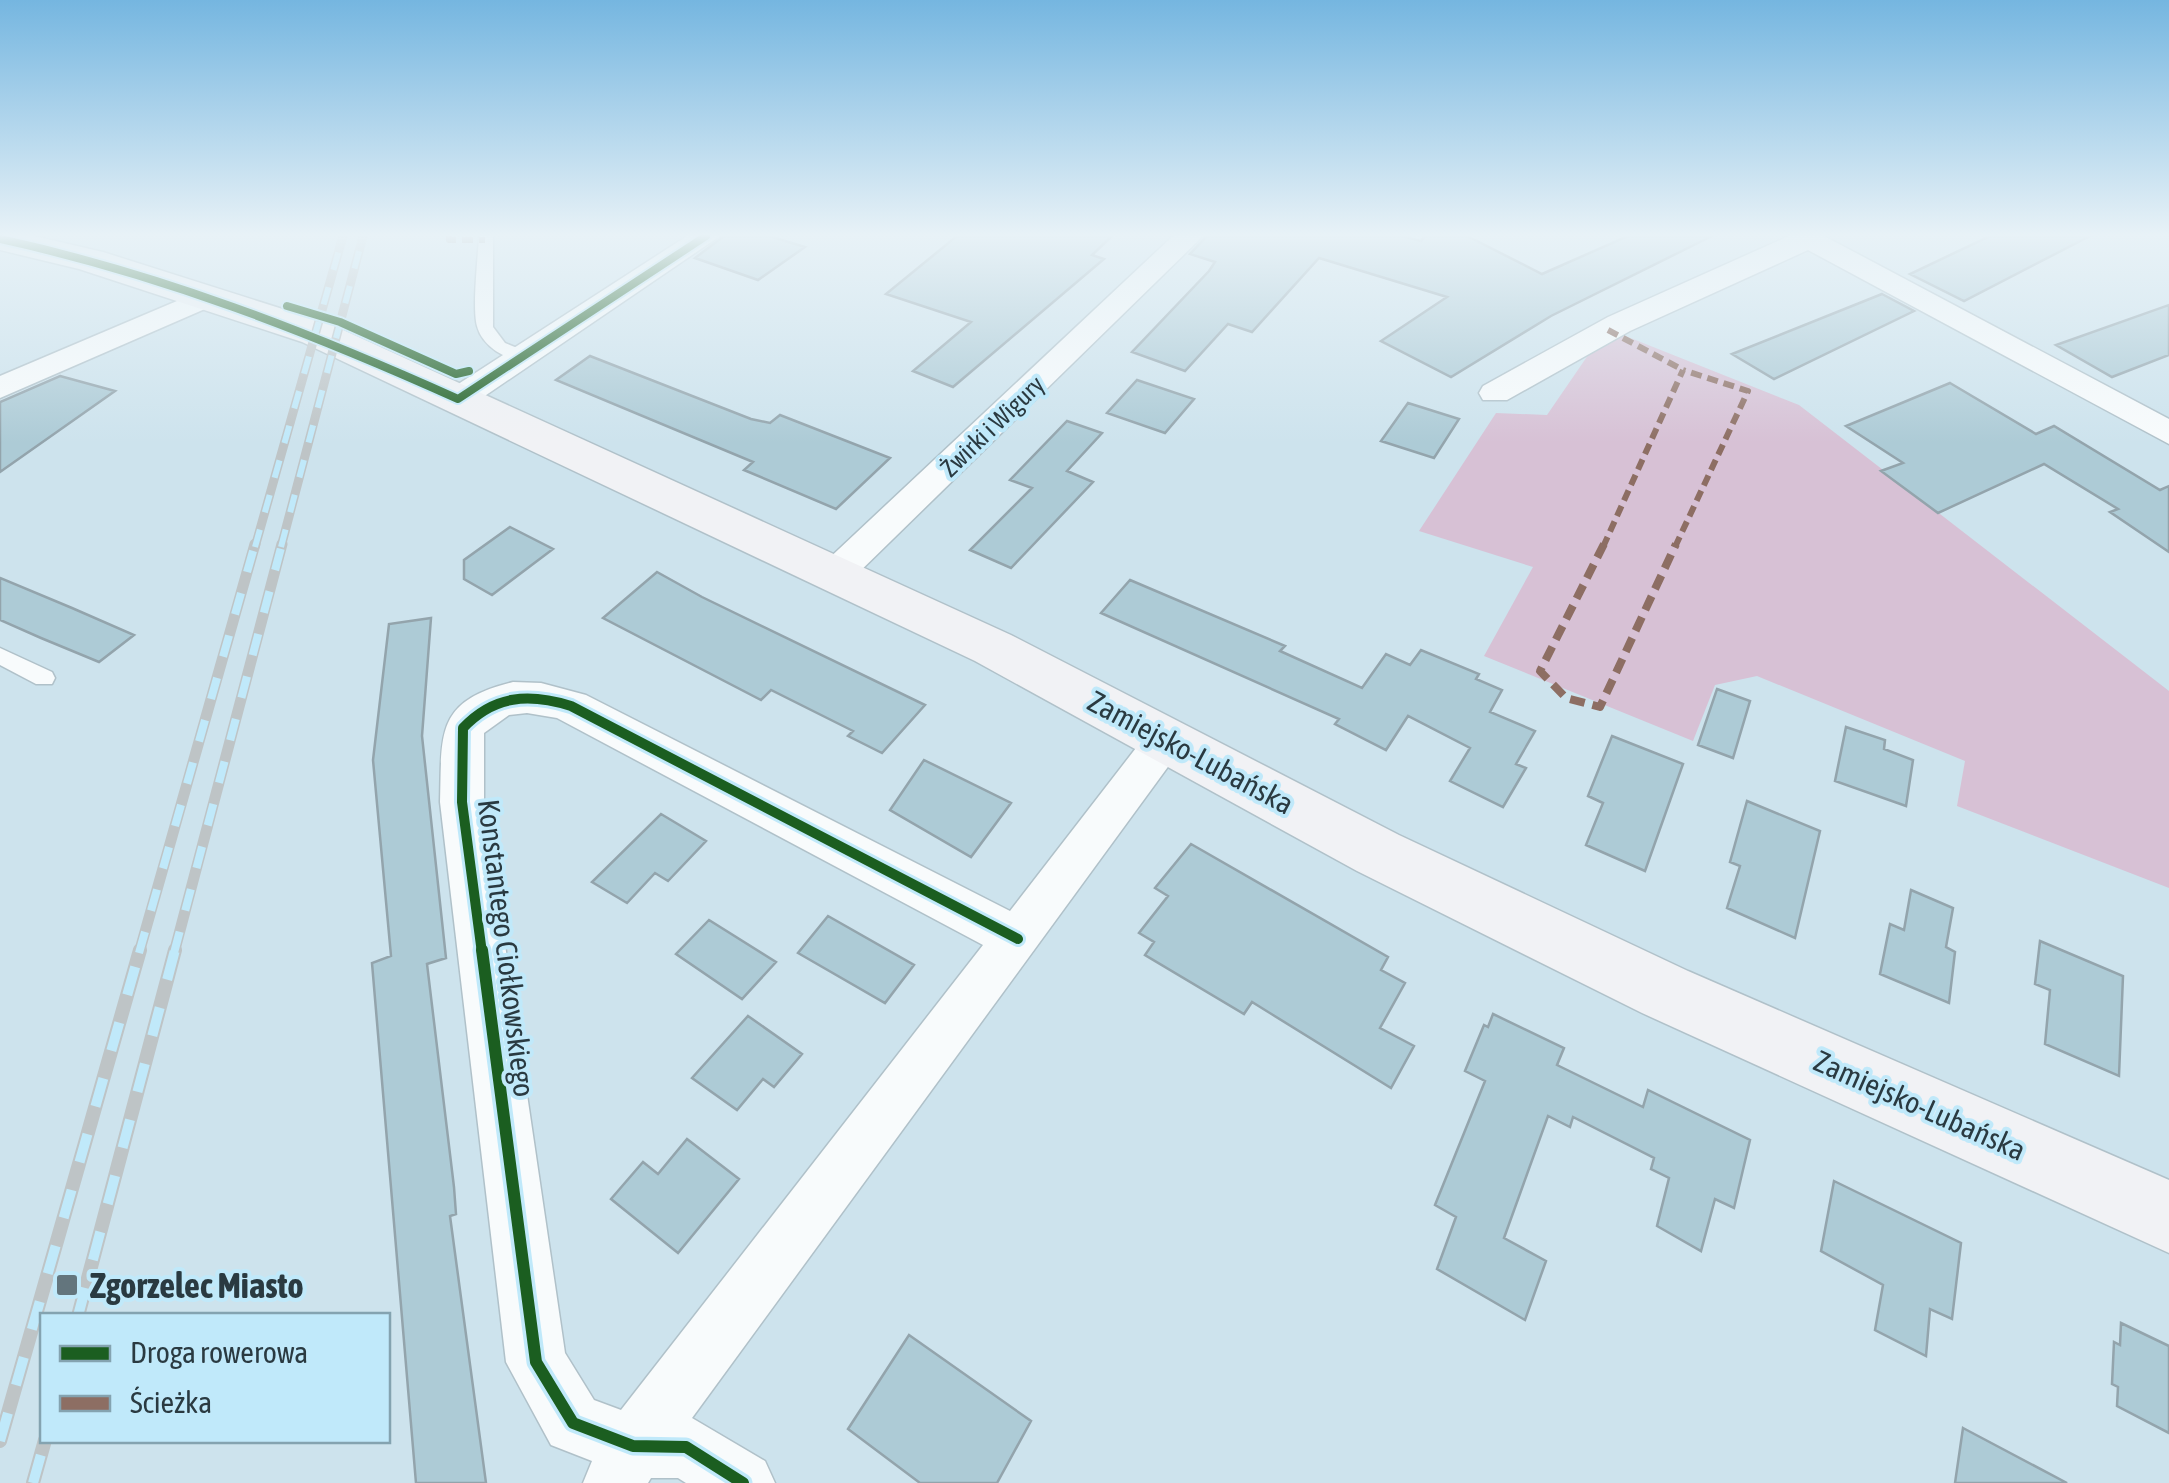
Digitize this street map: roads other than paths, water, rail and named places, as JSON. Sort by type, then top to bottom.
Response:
[{"type":"main road","name":"Zamiejsko-Lubańska","points":[[236,305],[316,333],[836,574],[1168,738],[1378,853],[1665,992],[2169,1217]]},
{"type":"street","points":[[0,388],[189,305]]},
{"type":"street","points":[[458,399],[599,305]]},
{"type":"street","name":"Żwirki i Wigury","points":[[836,574],[1117,305]]},
{"type":"street","points":[[1496,393],[1619,324],[1664,305]]},
{"type":"street","points":[[1934,305],[2166,428]]},
{"type":"street","name":"Konstantego Ciołkowskiego","points":[[624,1465],[573,1423],[536,1362],[462,802],[463,728],[493,702],[515,696],[544,696],[571,706],[1018,939]]},
{"type":"street","points":[[624,1465],[1168,738]]},
{"type":"street","points":[[624,1465],[686,1447],[744,1483]]},
{"type":"lane","points":[[486,305],[486,327],[500,347],[521,356]]},
{"type":"lane","points":[[0,656],[44,678]]},
{"type":"railway","points":[[255,547],[323,305]]},
{"type":"railway","points":[[281,547],[345,305]]},
{"type":"railway","points":[[139,953],[255,544]]},
{"type":"railway","points":[[174,953],[282,544]]},
{"type":"railway","points":[[0,1441],[140,950]]},
{"type":"railway","points":[[79,1313],[175,950]]},
{"type":"railway","points":[[33,1483],[44,1443]]},
{"type":"place","name":"Zgorzelec Miasto","points":[[67,1285]]}]
